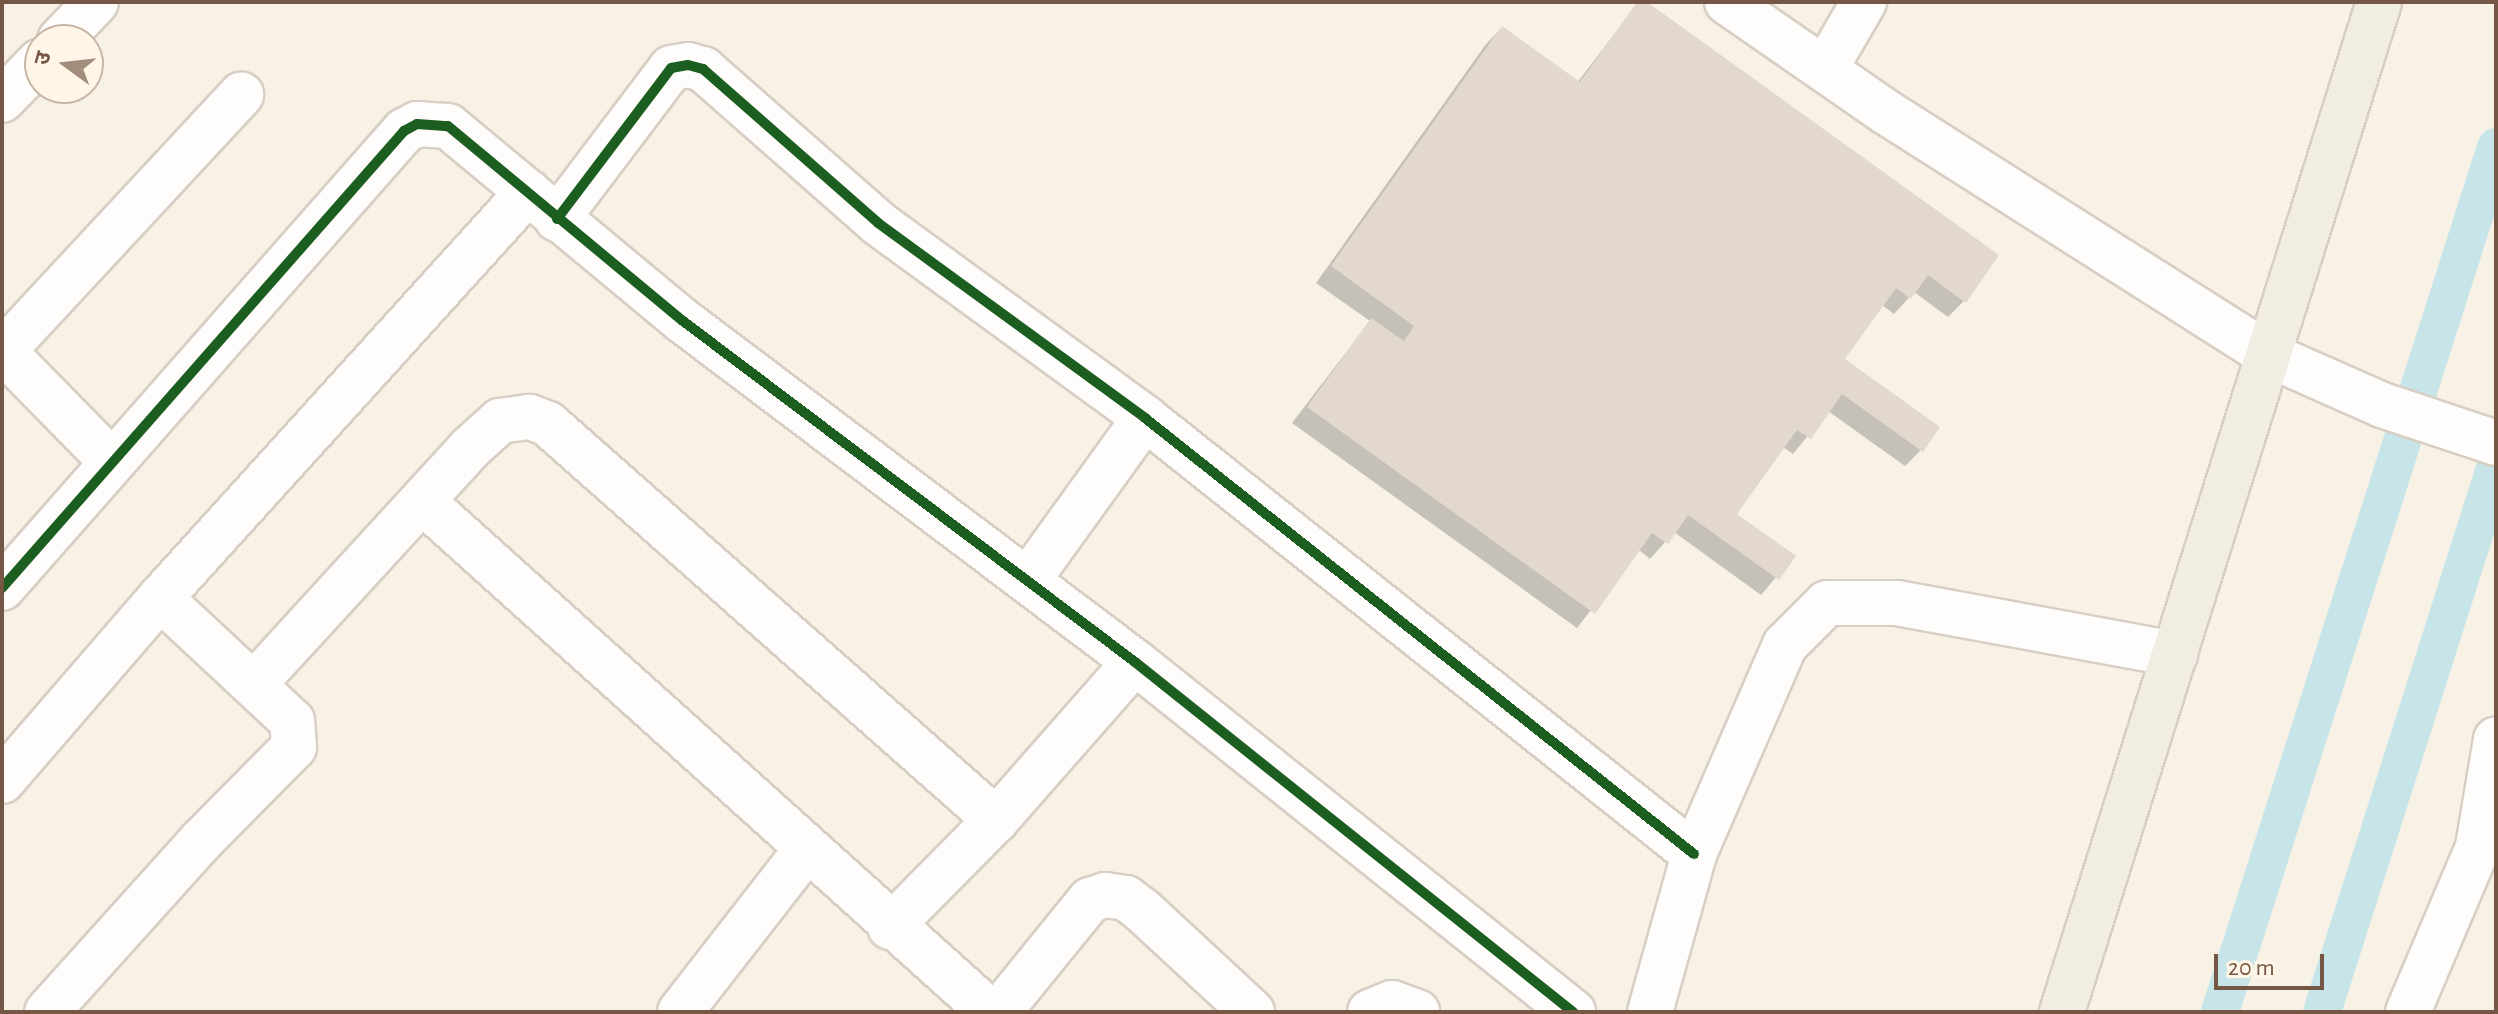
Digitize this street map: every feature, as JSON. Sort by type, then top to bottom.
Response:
[{"type":"main road","points":[[2062,1012],[2379,2]]},
{"type":"street","points":[[75,24],[96,2]]},
{"type":"street","points":[[1727,2],[1825,69],[2269,355],[2402,411],[2484,438]]},
{"type":"street","points":[[1825,69],[1864,2]]},
{"type":"street","points":[[2,781],[160,598],[543,206],[671,68],[688,65],[703,69],[878,223],[1145,418],[1694,854]]},
{"type":"street","points":[[2,100],[24,77]]},
{"type":"street","points":[[112,462],[2,351],[241,95]]},
{"type":"street","points":[[2,588],[404,131],[417,124],[448,126],[543,206],[1135,662],[1573,1012]]},
{"type":"street","points":[[254,684],[500,421],[530,417],[548,424],[996,820]]},
{"type":"street","points":[[1028,580],[1145,418]]},
{"type":"street","points":[[422,501],[890,927],[960,1003]]},
{"type":"street","points":[[47,1012],[190,853],[294,747],[292,721],[160,598]]},
{"type":"street","points":[[1650,1012],[1694,854],[1785,645],[1827,603],[1897,603],[2175,654]]},
{"type":"street","points":[[890,927],[996,820],[1135,662]]},
{"type":"street","points":[[2408,1012],[2480,892],[2478,847],[2496,739]]},
{"type":"street","points":[[680,1012],[806,850]]},
{"type":"street","points":[[999,1012],[1090,900],[1105,895],[1126,898],[1142,910],[1252,1012]]},
{"type":"street","points":[[1370,1012],[1392,1003],[1417,1012]]},
{"type":"building","points":[[1637,2],[1647,2],[1999,255],[1966,303],[1928,275],[1911,299],[1896,288],[1845,359],[1940,427],[1923,452],[1842,394],[1811,439],[1797,430],[1737,514],[1796,556],[1779,580],[1688,515],[1668,544],[1652,533],[1595,614],[1307,407],[1371,318],[1404,341],[1414,326],[1331,266],[1502,26],[1580,82]]},
{"type":"waterway","points":[[2220,1012],[2496,147]]},
{"type":"waterway","points":[[2322,1012],[2496,465]]},
{"type":"cycle path","points":[[557,219],[671,68],[688,65],[703,69],[878,223],[1145,418],[1694,854]]},
{"type":"cycle path","points":[[2,588],[404,131],[417,124],[448,126],[683,321],[1135,662],[1573,1012]]}]
